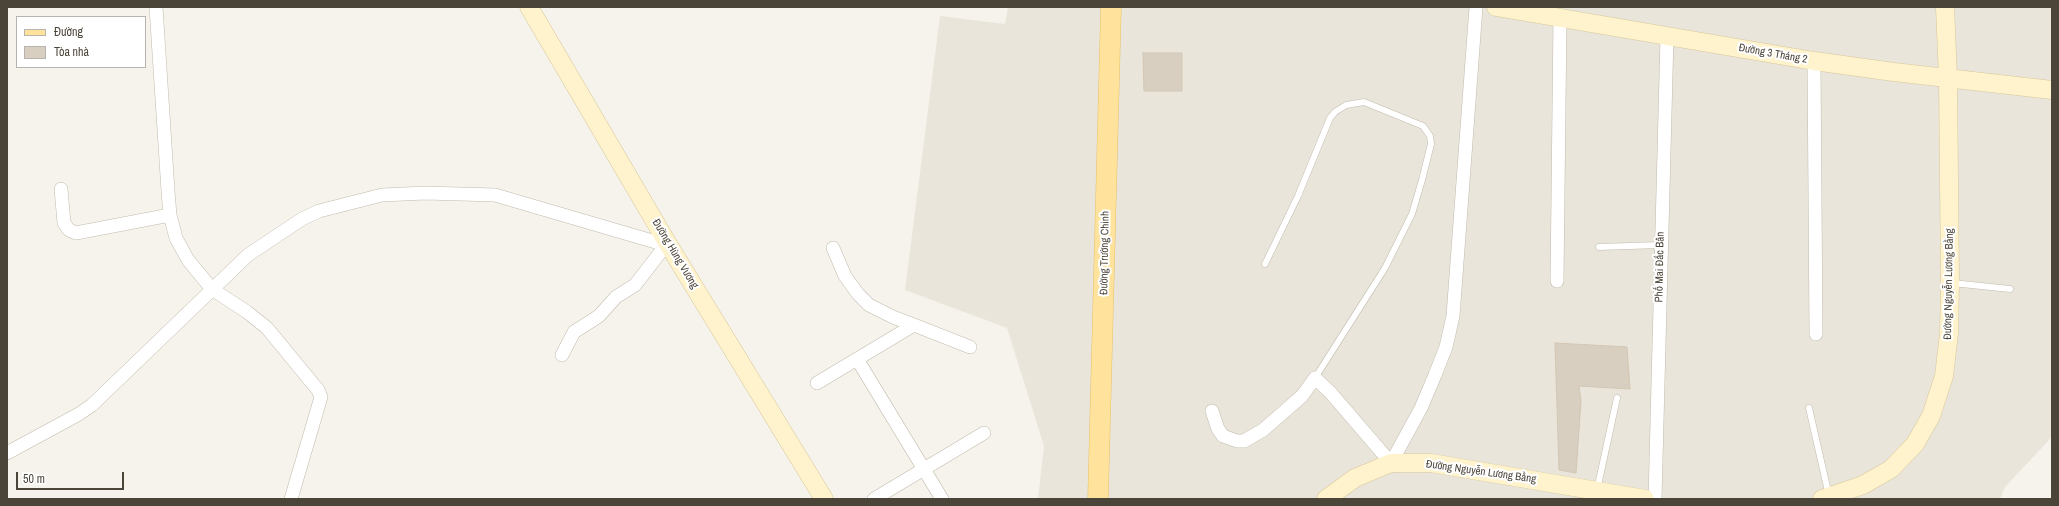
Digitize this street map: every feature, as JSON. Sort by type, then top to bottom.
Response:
[{"type":"main road","name":"Đường Trường Chinh","points":[[1098,499],[1111,7]]},
{"type":"street","points":[[156,7],[170,215],[181,250],[212,289],[263,324],[318,390],[321,397],[291,499]]},
{"type":"street","name":"Đường Hùng Vương","points":[[529,7],[667,244],[824,499]]},
{"type":"street","points":[[1212,411],[1218,429],[1223,436],[1237,441],[1244,441],[1263,430],[1302,396],[1315,378],[1330,392],[1391,464],[1422,408],[1446,347],[1453,316],[1476,7]]},
{"type":"street","name":"Đường 3 Tháng 2","points":[[1496,7],[1814,61],[2052,90]]},
{"type":"street","name":"Đường Nguyễn Lương Bằng","points":[[1826,498],[1863,485],[1891,469],[1915,444],[1931,416],[1944,376],[1949,334],[1950,283],[1948,78],[1944,7]]},
{"type":"street","points":[[1558,282],[1560,18]]},
{"type":"street","name":"Phố Mai Đắc Bân","points":[[1655,499],[1666,36]]},
{"type":"street","points":[[1814,61],[1816,334]]},
{"type":"street","points":[[60,189],[64,223],[69,230],[76,233],[170,215]]},
{"type":"street","points":[[7,453],[79,414],[92,405],[248,255],[302,219],[336,206],[382,195],[425,193],[495,195],[667,244],[635,285],[616,298],[599,316],[574,332],[562,355]]},
{"type":"street","points":[[833,248],[845,276],[858,294],[869,305],[893,317],[970,347]]},
{"type":"street","points":[[817,383],[914,325]]},
{"type":"street","points":[[857,359],[942,499]]},
{"type":"street","points":[[874,499],[923,468],[984,433]]},
{"type":"street","name":"Đường Nguyễn Lương Bằng","points":[[1326,499],[1355,478],[1391,464],[1431,463],[1645,499]]},
{"type":"lane","points":[[1265,264],[1298,196],[1330,118],[1335,112],[1346,105],[1364,102],[1423,126],[1430,136],[1431,144],[1412,214],[1385,268],[1315,378]]},
{"type":"lane","points":[[1599,247],[1660,245]]},
{"type":"lane","points":[[1950,283],[2010,289]]},
{"type":"lane","points":[[1597,490],[1617,398]]},
{"type":"lane","points":[[1809,408],[1826,498]]},
{"type":"shaded area","points":[[1008,7],[2052,7],[2052,437],[2005,487],[2000,499],[1038,499],[1044,446],[1007,328],[905,290],[940,16],[1005,24]]},
{"type":"building","points":[[1143,53],[1182,53],[1182,91],[1144,91]]},
{"type":"building","points":[[1555,343],[1627,347],[1630,389],[1579,386],[1581,401],[1576,473],[1559,470]]}]
